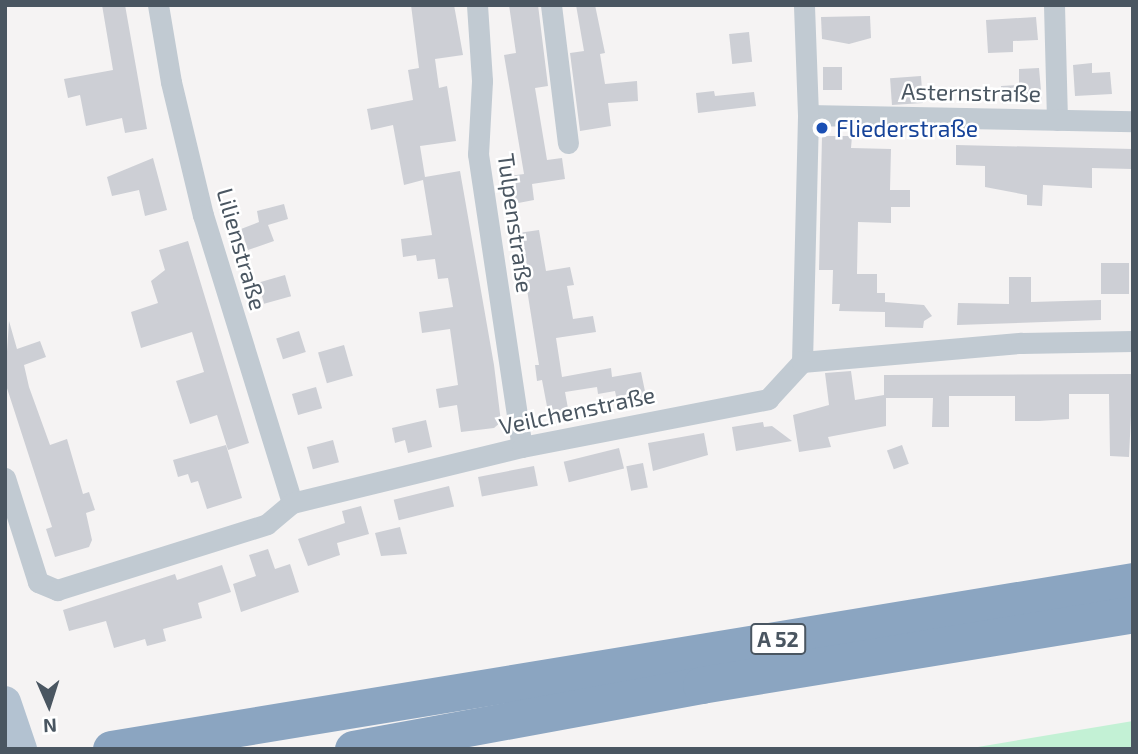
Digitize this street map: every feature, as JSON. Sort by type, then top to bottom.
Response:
[{"type":"highway","name":"A 52","points":[[111,749],[1133,581]]},
{"type":"highway","name":"A 52","points":[[353,749],[701,685],[1133,614]]},
{"type":"street","name":"Lilienstraße","points":[[158,5],[171,82],[203,215],[292,503]]},
{"type":"street","name":"Tulpenstraße","points":[[477,5],[482,81],[478,154],[522,447]]},
{"type":"street","points":[[551,5],[568,143]]},
{"type":"street","points":[[804,5],[807,115],[802,362],[1021,343],[1133,341]]},
{"type":"street","points":[[1054,5],[1057,120]]},
{"type":"street","name":"Asternstraße","points":[[807,115],[1133,121]]},
{"type":"street","name":"Veilchenstraße","points":[[5,478],[38,582],[57,590],[267,524],[292,503],[522,447],[768,398],[802,362]]},
{"type":"green space","points":[[1133,721],[1133,749],[966,749]]},
{"type":"building","points":[[102,5],[125,5],[147,129],[125,133],[122,118],[86,126],[80,95],[68,98],[64,79],[113,70]]},
{"type":"building","points":[[411,5],[454,5],[463,55],[435,59],[439,88],[447,86],[456,141],[420,146],[425,177],[460,171],[494,365],[501,422],[494,428],[461,432],[457,405],[439,408],[436,389],[458,385],[450,329],[422,333],[419,312],[453,307],[448,278],[438,279],[435,259],[417,261],[416,255],[403,257],[401,239],[432,235],[423,180],[404,185],[393,125],[371,130],[367,109],[413,100],[408,70],[419,68]]},
{"type":"building","points":[[509,5],[538,5],[548,86],[535,88],[547,160],[562,158],[565,179],[532,184],[534,200],[513,204],[509,176],[524,174],[504,55],[516,53]]},
{"type":"building","points":[[576,5],[595,5],[605,53],[600,54],[605,84],[637,81],[638,101],[608,103],[611,126],[580,131],[570,53],[584,51]]},
{"type":"building","points":[[870,16],[871,38],[849,44],[822,39],[821,17]]},
{"type":"building","points":[[1036,17],[1038,40],[1013,41],[1013,52],[988,53],[986,20]]},
{"type":"building","points":[[749,32],[752,62],[732,64],[729,34]]},
{"type":"building","points":[[1092,63],[1092,73],[1110,72],[1112,94],[1075,96],[1073,65]]},
{"type":"building","points":[[823,67],[842,67],[842,90],[823,90]]},
{"type":"building","points":[[1039,68],[1042,102],[1002,104],[1001,86],[1019,85],[1019,69]]},
{"type":"building","points":[[921,76],[923,103],[892,105],[890,78]]},
{"type":"building","points":[[714,91],[715,96],[754,92],[756,106],[698,113],[696,93]]},
{"type":"building","points":[[822,136],[852,136],[851,148],[891,149],[890,190],[910,190],[910,207],[891,207],[891,223],[858,222],[857,274],[877,274],[877,293],[885,293],[885,312],[839,311],[840,304],[832,304],[833,270],[819,270]]},
{"type":"building","points":[[956,145],[1133,149],[1132,169],[1092,168],[1092,188],[1043,185],[1042,206],[1027,205],[1027,195],[985,187],[985,166],[956,165]]},
{"type":"building","points":[[153,158],[167,210],[145,216],[139,190],[112,196],[107,177]]},
{"type":"building","points":[[284,204],[288,219],[268,225],[274,241],[248,250],[241,229],[259,222],[257,211]]},
{"type":"building","points":[[539,230],[546,271],[570,267],[574,285],[567,286],[573,319],[593,316],[596,332],[556,338],[562,377],[611,368],[612,377],[641,372],[647,401],[618,406],[615,391],[598,394],[597,387],[565,392],[569,414],[549,417],[542,380],[537,381],[535,365],[539,365],[518,233]]},
{"type":"building","points":[[188,241],[249,443],[228,450],[217,415],[190,424],[176,381],[204,372],[192,332],[141,348],[131,312],[158,303],[151,281],[165,270],[159,250]]},
{"type":"building","points":[[1101,263],[1129,263],[1129,294],[1101,294]]},
{"type":"building","points":[[285,275],[291,296],[264,304],[258,283]]},
{"type":"building","points":[[1009,277],[1031,277],[1031,302],[1101,300],[1101,320],[957,325],[958,303],[1009,304]]},
{"type":"building","points":[[885,302],[924,305],[932,316],[924,321],[923,328],[885,327]]},
{"type":"building","points":[[9,321],[17,349],[40,341],[46,357],[24,365],[29,387],[50,445],[67,439],[83,494],[89,492],[95,510],[86,513],[92,540],[89,547],[55,557],[46,529],[52,527],[5,382]]},
{"type":"building","points":[[299,331],[306,352],[283,359],[276,338]]},
{"type":"building","points":[[344,345],[353,376],[327,383],[318,352]]},
{"type":"building","points":[[851,371],[855,400],[884,395],[884,375],[1133,374],[1129,457],[1110,456],[1109,394],[1069,394],[1069,419],[1039,421],[1015,421],[1015,396],[949,396],[949,427],[932,427],[933,398],[886,398],[886,426],[828,437],[831,447],[799,452],[793,415],[829,405],[825,373]]},
{"type":"building","points":[[316,387],[322,408],[298,415],[292,394]]},
{"type":"building","points":[[426,420],[432,447],[408,453],[405,440],[395,443],[392,428]]},
{"type":"building","points":[[763,422],[764,427],[772,426],[792,441],[736,451],[732,427]]},
{"type":"building","points":[[704,433],[708,455],[653,471],[648,443]]},
{"type":"building","points":[[333,440],[339,462],[313,469],[307,447]]},
{"type":"building","points":[[226,445],[242,498],[207,509],[198,481],[191,483],[188,474],[178,477],[173,460]]},
{"type":"building","points":[[902,445],[909,464],[894,469],[887,450]]},
{"type":"building","points":[[619,448],[624,468],[569,482],[564,462]]},
{"type":"building","points":[[643,463],[648,488],[631,491],[626,466]]},
{"type":"building","points":[[534,466],[538,486],[482,497],[478,477]]},
{"type":"building","points":[[449,486],[454,506],[399,520],[394,500]]},
{"type":"building","points":[[361,506],[369,534],[337,543],[340,555],[308,566],[298,539],[345,523],[342,511]]},
{"type":"building","points":[[400,527],[407,554],[381,556],[375,533]]},
{"type":"building","points":[[268,549],[275,569],[290,564],[299,592],[241,612],[233,584],[256,576],[249,555]]},
{"type":"building","points":[[222,565],[231,592],[198,603],[202,618],[163,629],[166,641],[147,646],[145,639],[114,648],[106,621],[69,631],[63,610],[175,574],[177,580]]},
{"type":"place","name":"Fliederstraße","points":[[822,128]]}]
